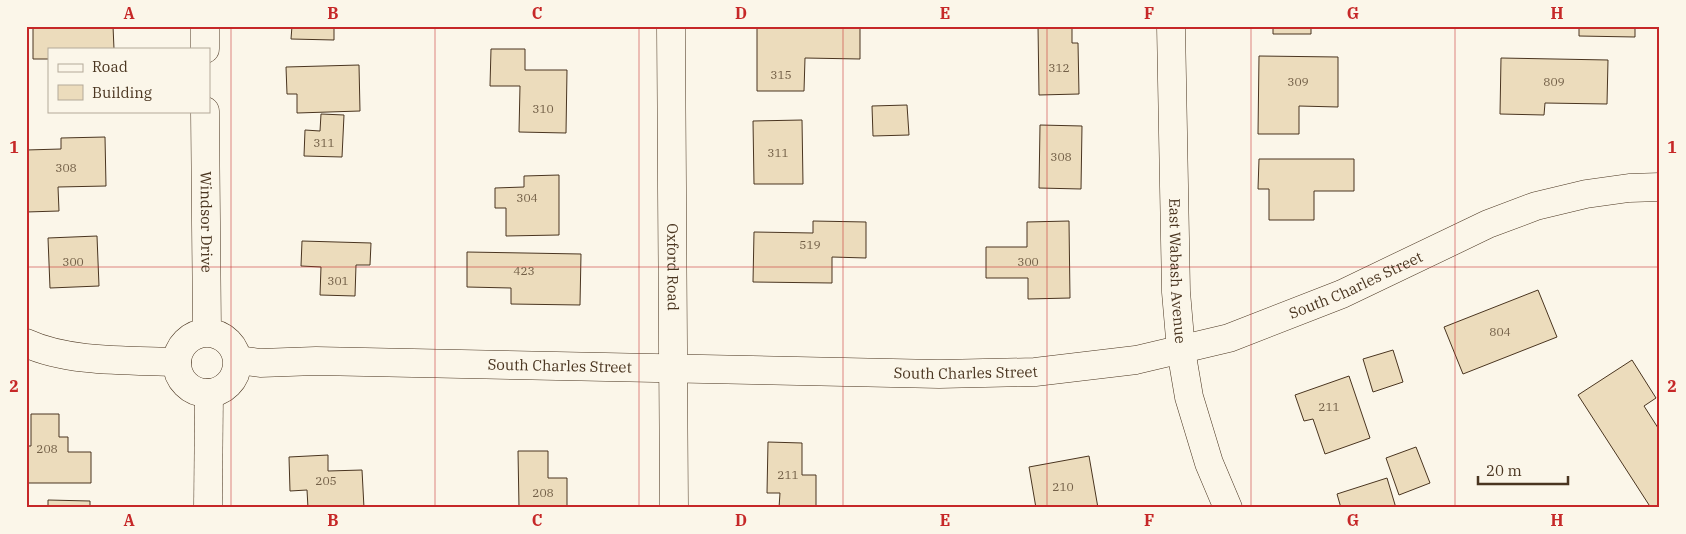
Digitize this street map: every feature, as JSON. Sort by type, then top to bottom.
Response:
[{"type":"street","points":[[205,26],[205,48]]},
{"type":"street","name":"Oxford Road","points":[[671,26],[674,508]]},
{"type":"street","name":"East Wabash Avenue","points":[[1172,26],[1176,292],[1181,350],[1189,397],[1209,463],[1228,508]]},
{"type":"street","name":"Windsor Drive","points":[[205,112],[207,332]]},
{"type":"street","name":"South Charles Street","points":[[238,360],[260,363],[316,361],[939,374],[1035,372],[1136,360],[1229,338],[1342,294],[1488,224],[1536,206],[1629,188],[1660,187]]},
{"type":"street","points":[[207,332],[216,334],[231,344],[236,351],[238,360],[237,370],[233,379],[218,391],[209,393],[199,392],[190,388],[178,372],[178,353],[183,345],[190,338],[207,332]]},
{"type":"street","points":[[26,342],[40,349],[91,358],[177,362]]},
{"type":"street","points":[[208,508],[209,393]]},
{"type":"building","points":[[33,26],[113,26],[114,48],[48,48],[48,59],[33,59]]},
{"type":"building","points":[[292,26],[334,26],[334,40],[291,39]]},
{"type":"building","points":[[757,26],[860,26],[860,59],[805,58],[804,91],[757,91]]},
{"type":"building","points":[[1038,26],[1072,26],[1072,43],[1078,43],[1079,94],[1039,95]]},
{"type":"building","points":[[1273,26],[1311,26],[1311,34],[1273,34]]},
{"type":"building","points":[[1579,26],[1635,26],[1635,37],[1579,36]]},
{"type":"building","points":[[491,49],[525,49],[525,70],[567,70],[566,133],[519,132],[520,86],[490,86]]},
{"type":"building","points":[[1259,56],[1338,57],[1338,107],[1299,106],[1299,134],[1258,134]]},
{"type":"building","points":[[1501,58],[1608,60],[1607,104],[1545,103],[1544,115],[1500,114]]},
{"type":"building","points":[[359,65],[360,111],[297,113],[297,94],[287,94],[286,67]]},
{"type":"building","points":[[907,105],[909,135],[873,136],[872,106]]},
{"type":"building","points":[[321,114],[344,115],[342,157],[304,156],[305,130],[320,131]]},
{"type":"building","points":[[802,120],[803,184],[754,184],[753,121]]},
{"type":"building","points":[[1040,125],[1082,126],[1081,189],[1039,188]]},
{"type":"building","points":[[105,137],[106,186],[58,187],[59,211],[26,212],[26,150],[61,149],[61,138]]},
{"type":"building","points":[[1259,159],[1354,159],[1354,191],[1314,191],[1314,220],[1269,220],[1269,189],[1258,189]]},
{"type":"building","points":[[559,175],[559,235],[506,236],[506,208],[495,208],[495,188],[524,187],[524,176]]},
{"type":"building","points":[[813,221],[866,222],[866,258],[832,257],[832,283],[753,282],[754,232],[813,233]]},
{"type":"building","points":[[1069,221],[1070,298],[1028,299],[1028,278],[986,278],[986,247],[1027,247],[1027,222]]},
{"type":"building","points":[[97,236],[99,286],[50,288],[48,238]]},
{"type":"building","points":[[302,241],[371,243],[370,265],[356,265],[355,296],[320,295],[321,267],[301,266]]},
{"type":"building","points":[[467,252],[581,254],[580,305],[511,304],[511,288],[467,287]]},
{"type":"building","points":[[1538,290],[1557,337],[1463,374],[1444,327]]},
{"type":"building","points":[[1393,350],[1403,382],[1373,392],[1363,359]]},
{"type":"building","points":[[1632,360],[1656,398],[1644,406],[1660,431],[1660,508],[1651,508],[1578,395]]},
{"type":"building","points":[[1349,376],[1370,438],[1325,454],[1313,419],[1304,421],[1295,395]]},
{"type":"building","points":[[31,414],[59,414],[59,437],[68,437],[68,452],[91,452],[91,483],[26,483],[26,446],[31,446]]},
{"type":"building","points":[[768,442],[802,443],[802,475],[816,475],[816,508],[779,508],[780,493],[767,493]]},
{"type":"building","points":[[1416,447],[1430,483],[1399,495],[1386,458]]},
{"type":"building","points":[[518,451],[548,451],[548,478],[567,478],[567,508],[519,508]]},
{"type":"building","points":[[328,455],[328,471],[362,470],[364,508],[308,508],[307,490],[290,491],[289,457]]},
{"type":"building","points":[[1089,456],[1098,508],[1036,508],[1029,467]]},
{"type":"building","points":[[1387,478],[1396,508],[1341,508],[1337,494]]},
{"type":"building","points":[[48,500],[90,501],[90,508],[48,508]]}]
